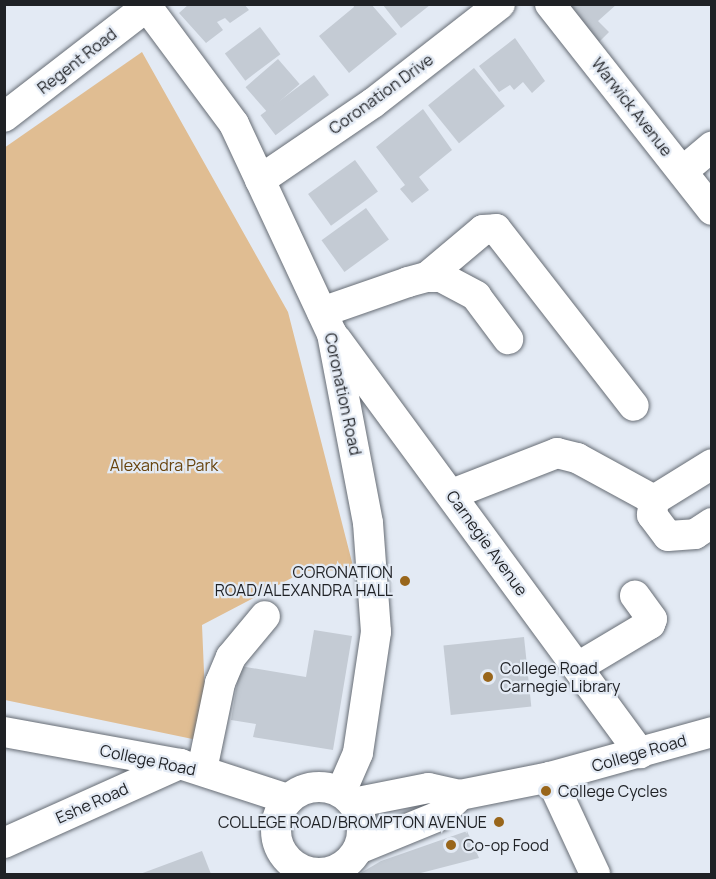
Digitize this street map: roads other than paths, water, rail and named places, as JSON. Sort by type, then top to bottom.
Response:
[{"type":"street","name":"Coronation Drive","points":[[260,180],[373,103],[500,4]]},
{"type":"street","name":"Warwick Avenue","points":[[550,4],[683,171],[711,210]]},
{"type":"street","name":"Coronation Road","points":[[148,5],[234,124],[327,323],[368,523],[376,633],[358,753],[347,797]]},
{"type":"street","name":"Regent Road","points":[[4,117],[148,5]]},
{"type":"street","points":[[683,171],[711,147]]},
{"type":"street","points":[[327,323],[427,277],[483,230],[496,229],[634,406]]},
{"type":"street","points":[[427,277],[441,277],[476,296],[508,339]]},
{"type":"street","name":"Carnegie Avenue","points":[[327,323],[640,753]]},
{"type":"street","points":[[452,494],[556,453],[577,458],[654,500]]},
{"type":"street","points":[[654,500],[711,464]]},
{"type":"street","points":[[654,500],[652,515],[668,536],[694,534],[711,523]]},
{"type":"street","points":[[578,667],[650,624],[652,619],[635,596]]},
{"type":"street","points":[[191,767],[231,657],[265,616]]},
{"type":"street","name":"College Road","points":[[4,732],[191,767],[288,799],[300,791],[313,787],[327,787],[347,797],[429,788],[460,795],[550,777],[711,732]]},
{"type":"street","name":"Eshe Road","points":[[4,843],[191,767]]},
{"type":"street","points":[[550,777],[595,874]]},
{"type":"street","points":[[288,799],[276,823],[282,862],[313,873],[328,873],[439,816],[460,795]]},
{"type":"street","points":[[345,864],[363,825],[347,797]]},
{"type":"place","name":"CORONATION ROAD/ALEXANDRA HALL","points":[[405,581]]},
{"type":"place","name":"College Road Carnegie Library","points":[[488,677]]},
{"type":"place","name":"College Cycles","points":[[546,791]]},
{"type":"place","name":"COLLEGE ROAD/BROMPTON AVENUE","points":[[499,822]]},
{"type":"place","name":"Co-op Food","points":[[451,845]]},
{"type":"park label","name":"Alexandra Park","points":[[164,465]]}]
